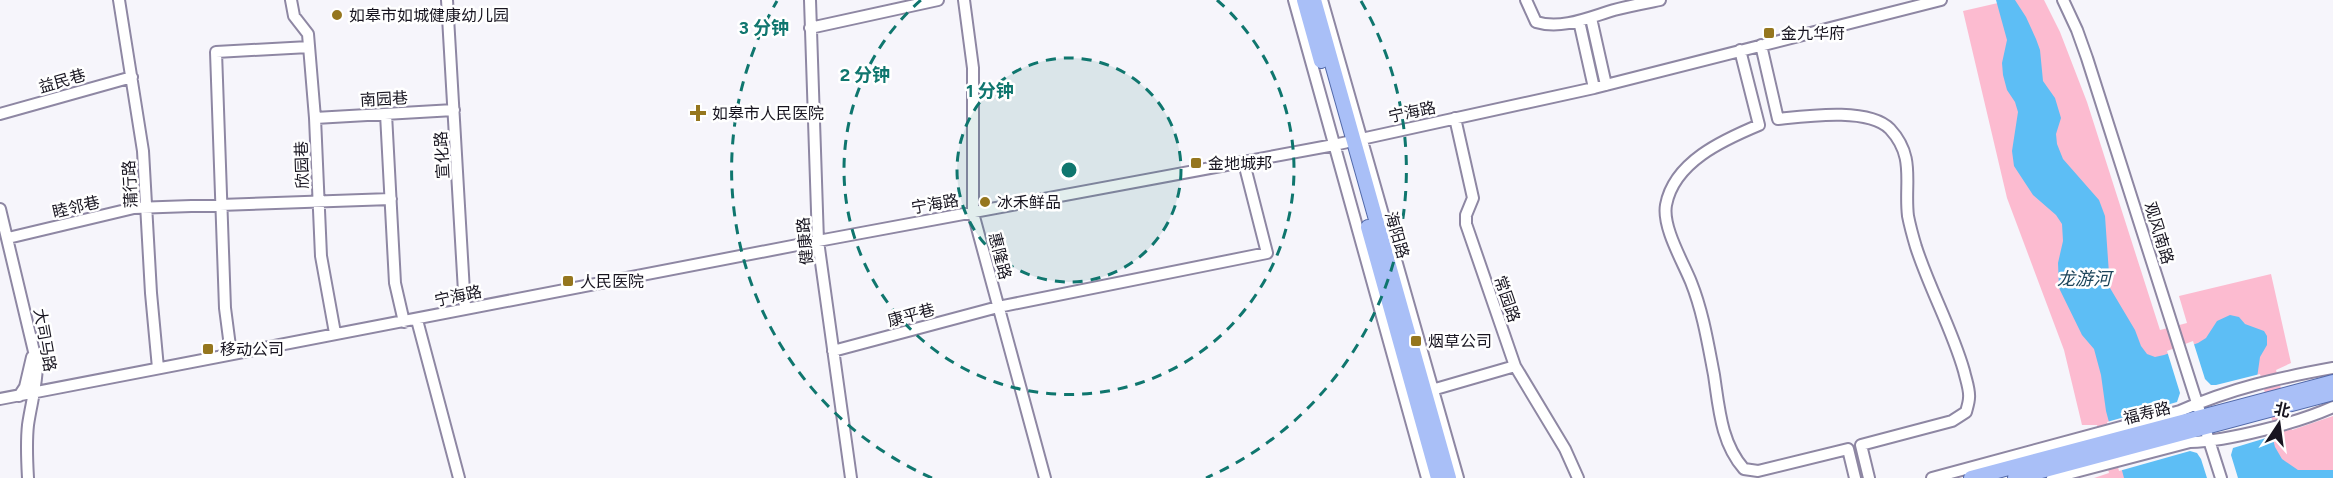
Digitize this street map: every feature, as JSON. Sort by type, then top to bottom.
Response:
[{"type":"main road","name":"海阳路","points":[[1304,0],[1449,478]]},
{"type":"main road","name":"海阳路","points":[[1314,0],[1348,142],[1438,478]]},
{"type":"main road","name":"福寿路","points":[[2291,399],[2333,382]]},
{"type":"main road","name":"福寿路","points":[[2015,478],[2203,422],[2291,399],[2333,393]]},
{"type":"main road","name":"福寿路","points":[[1971,478],[2085,459]]},
{"type":"street","name":"蒲行路","points":[[120,0],[143,151],[151,293],[158,368]]},
{"type":"street","name":"欣园巷","points":[[291,0],[294,16],[308,34],[315,118],[321,256],[335,333]]},
{"type":"street","name":"宣化路","points":[[447,0],[465,309]]},
{"type":"street","name":"健康路","points":[[810,0],[818,241],[851,478]]},
{"type":"street","points":[[810,28],[938,0]]},
{"type":"street","name":"惠隆路","points":[[964,0],[973,68],[973,213],[1045,478]]},
{"type":"street","points":[[1294,0],[1348,142],[1432,390],[1458,478]]},
{"type":"street","points":[[1323,0],[1348,142],[1427,478]]},
{"type":"street","points":[[1526,0],[1536,22],[1545,25],[1579,21],[1660,0]]},
{"type":"street","name":"宁海路","points":[[0,399],[335,333],[417,320],[818,241],[1348,142],[1594,88],[1941,0]]},
{"type":"street","name":"观风南路","points":[[2063,0],[2078,30],[2087,57],[2221,478]]},
{"type":"street","points":[[1591,18],[1606,85]]},
{"type":"street","points":[[1579,21],[1594,88]]},
{"type":"street","points":[[1761,45],[1778,119]]},
{"type":"street","points":[[231,354],[225,309],[216,52],[309,47]]},
{"type":"street","points":[[1740,50],[1759,125]]},
{"type":"street","name":"益民巷","points":[[0,114],[132,77]]},
{"type":"street","name":"南园巷","points":[[315,118],[454,110]]},
{"type":"street","points":[[386,114],[395,283],[404,322]]},
{"type":"street","points":[[1829,114],[1871,120],[1888,128],[1903,149],[1909,173],[1908,216],[1925,273],[1960,357],[1969,399],[1966,412],[1952,421],[1758,471],[1744,469],[1726,441],[1697,296],[1666,222],[1666,205],[1672,189],[1693,161],[1704,151],[1759,125],[1778,119],[1829,114]]},
{"type":"street","name":"常园路","points":[[1455,118],[1473,198],[1466,215],[1466,224],[1515,366],[1565,449],[1578,478]]},
{"type":"street","name":"康平巷","points":[[833,351],[998,307],[1267,253],[1244,163]]},
{"type":"street","name":"睦邻巷","points":[[8,238],[134,208],[391,198]]},
{"type":"street","name":"大司马路","points":[[0,208],[34,348],[37,379],[28,426],[26,458],[28,478]]},
{"type":"street","points":[[417,320],[459,478]]},
{"type":"street","points":[[19,396],[25,387],[34,348]]},
{"type":"street","points":[[1432,390],[1515,366]]},
{"type":"street","points":[[2052,478],[2085,459],[2190,442],[2217,394],[2273,379],[2333,368]]},
{"type":"street","points":[[1932,478],[2180,411],[2203,422],[2287,422],[2333,407]]},
{"type":"street","points":[[1861,445],[1869,478]]},
{"type":"street","points":[[1848,449],[1855,478]]},
{"type":"shaded area","points":[[2011,0],[2044,0],[2060,32],[2087,102],[2160,330],[2187,323],[2179,296],[2271,274],[2291,363],[2276,370],[2292,430],[2333,416],[2333,478],[2094,478],[2109,473],[2097,425],[2082,425],[2064,350],[2007,198],[1963,11]]},
{"type":"water","name":"龙游河","points":[[1996,0],[2015,0],[2036,39],[2040,50],[2043,81],[2055,98],[2061,118],[2056,134],[2057,144],[2063,159],[2099,200],[2105,216],[2110,288],[2135,330],[2141,346],[2147,354],[2155,357],[2164,355],[2198,343],[2206,338],[2217,321],[2230,315],[2239,317],[2245,324],[2264,331],[2267,336],[2267,345],[2260,357],[2257,378],[2275,447],[2282,459],[2298,470],[2333,470],[2333,478],[2124,478],[2106,411],[2101,375],[2094,349],[2082,335],[2059,288],[2058,263],[2063,241],[2062,224],[2056,215],[2033,195],[2014,166],[2012,151],[2018,112],[2007,90],[2003,75],[2002,63],[2007,40]]},
{"type":"pier","points":[[2193,341],[2205,379],[2211,385],[2260,374],[2276,435],[2233,448],[2231,455],[2238,478],[2207,478],[2201,459],[2197,453],[2190,451],[2119,471],[2107,422],[2177,402],[2180,393],[2167,351]]},
{"type":"place","name":"如皋市如城健康幼儿园","points":[[337,15]]},
{"type":"place","name":"金九华府","points":[[1769,33]]},
{"type":"place","name":"如皋市人民医院","points":[[698,113]]},
{"type":"place","name":"金地城邦","points":[[1196,163]]},
{"type":"place","name":"冰禾鲜品","points":[[985,202]]},
{"type":"place","name":"人民医院","points":[[568,281]]},
{"type":"place","name":"烟草公司","points":[[1416,341]]},
{"type":"place","name":"移动公司","points":[[208,349]]}]
